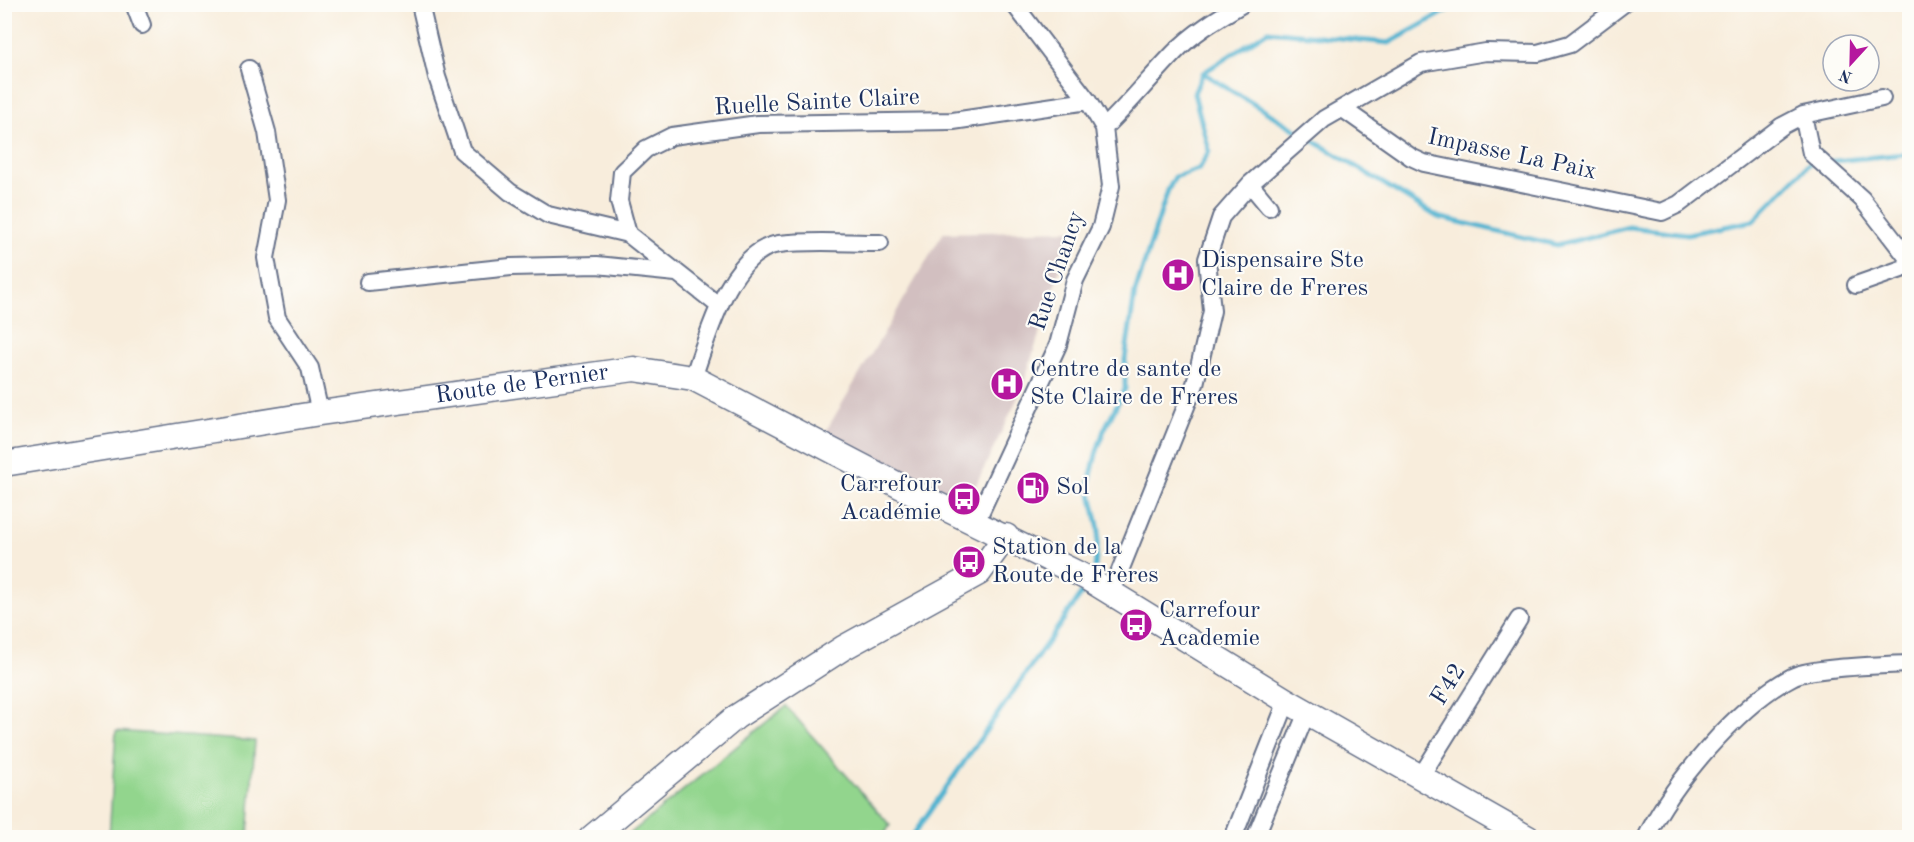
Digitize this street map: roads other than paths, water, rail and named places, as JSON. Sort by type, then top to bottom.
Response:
[{"type":"main road","name":"Route de Pernier","points":[[4,464],[320,413],[634,369],[693,378],[902,488],[1006,536],[1111,593],[1297,706],[1421,776],[1503,831],[1528,837]]},
{"type":"main road","points":[[591,837],[736,717],[843,648],[979,573],[1006,536]]},
{"type":"street","points":[[134,4],[142,25]]},
{"type":"street","points":[[420,4],[437,77],[462,151],[510,192],[548,215],[628,234],[718,305]]},
{"type":"street","points":[[1014,4],[1088,101],[1104,128],[1132,102],[1175,52],[1209,23],[1242,4]]},
{"type":"street","points":[[1111,593],[1195,384],[1212,311],[1208,259],[1221,217],[1250,184],[1324,119],[1421,63],[1486,52],[1538,53],[1570,44],[1623,4]]},
{"type":"street","points":[[249,69],[267,132],[277,200],[266,258],[277,318],[310,368],[320,413]]},
{"type":"street","name":"Impasse La Paix","points":[[1343,109],[1411,158],[1424,163],[1662,212],[1679,204],[1782,126],[1803,115],[1882,98]]},
{"type":"street","name":"Ruelle Sainte Claire","points":[[628,234],[619,201],[622,172],[646,149],[672,136],[758,124],[953,121],[1088,101]]},
{"type":"street","points":[[1803,115],[1811,153],[1863,199],[1910,264],[1871,282],[1856,285]]},
{"type":"street","name":"Rue Chancy","points":[[976,522],[1058,345],[1075,280],[1101,227],[1111,186],[1104,128]]},
{"type":"street","points":[[1250,184],[1269,207]]},
{"type":"street","points":[[693,378],[718,305],[745,265],[777,244],[880,243]]},
{"type":"street","points":[[368,282],[511,267],[597,265],[677,273]]},
{"type":"street","name":"F42","points":[[1421,776],[1519,619]]},
{"type":"street","points":[[1646,837],[1654,819],[1707,749],[1755,701],[1793,676],[1813,672],[1910,664]]},
{"type":"street","points":[[1233,837],[1297,706]]},
{"type":"street","points":[[1255,837],[1297,706]]},
{"type":"waterway","points":[[1095,567],[1099,530],[1089,484],[1104,430],[1125,389],[1125,359],[1135,292],[1168,190],[1175,177],[1199,169],[1209,151],[1194,93],[1203,73],[1268,31],[1389,43],[1459,4]]},
{"type":"waterway","points":[[1203,73],[1438,217],[1557,245],[1629,227],[1687,234],[1753,221],[1810,163],[1816,162]]},
{"type":"waterway","points":[[1825,162],[1904,154],[1910,151]]},
{"type":"waterway","points":[[911,838],[1082,593]]},
{"type":"place","name":"Dispensaire Ste Claire de Freres","points":[[1178,275]]},
{"type":"place","name":"Centre de sante de Ste Claire de Freres","points":[[1007,384]]},
{"type":"place","name":"Sol","points":[[1033,488]]},
{"type":"place","name":"Carrefour Académie","points":[[964,499]]},
{"type":"place","name":"Station de la Route de Frères","points":[[969,562]]},
{"type":"place","name":"Carrefour Academie","points":[[1136,625]]}]
